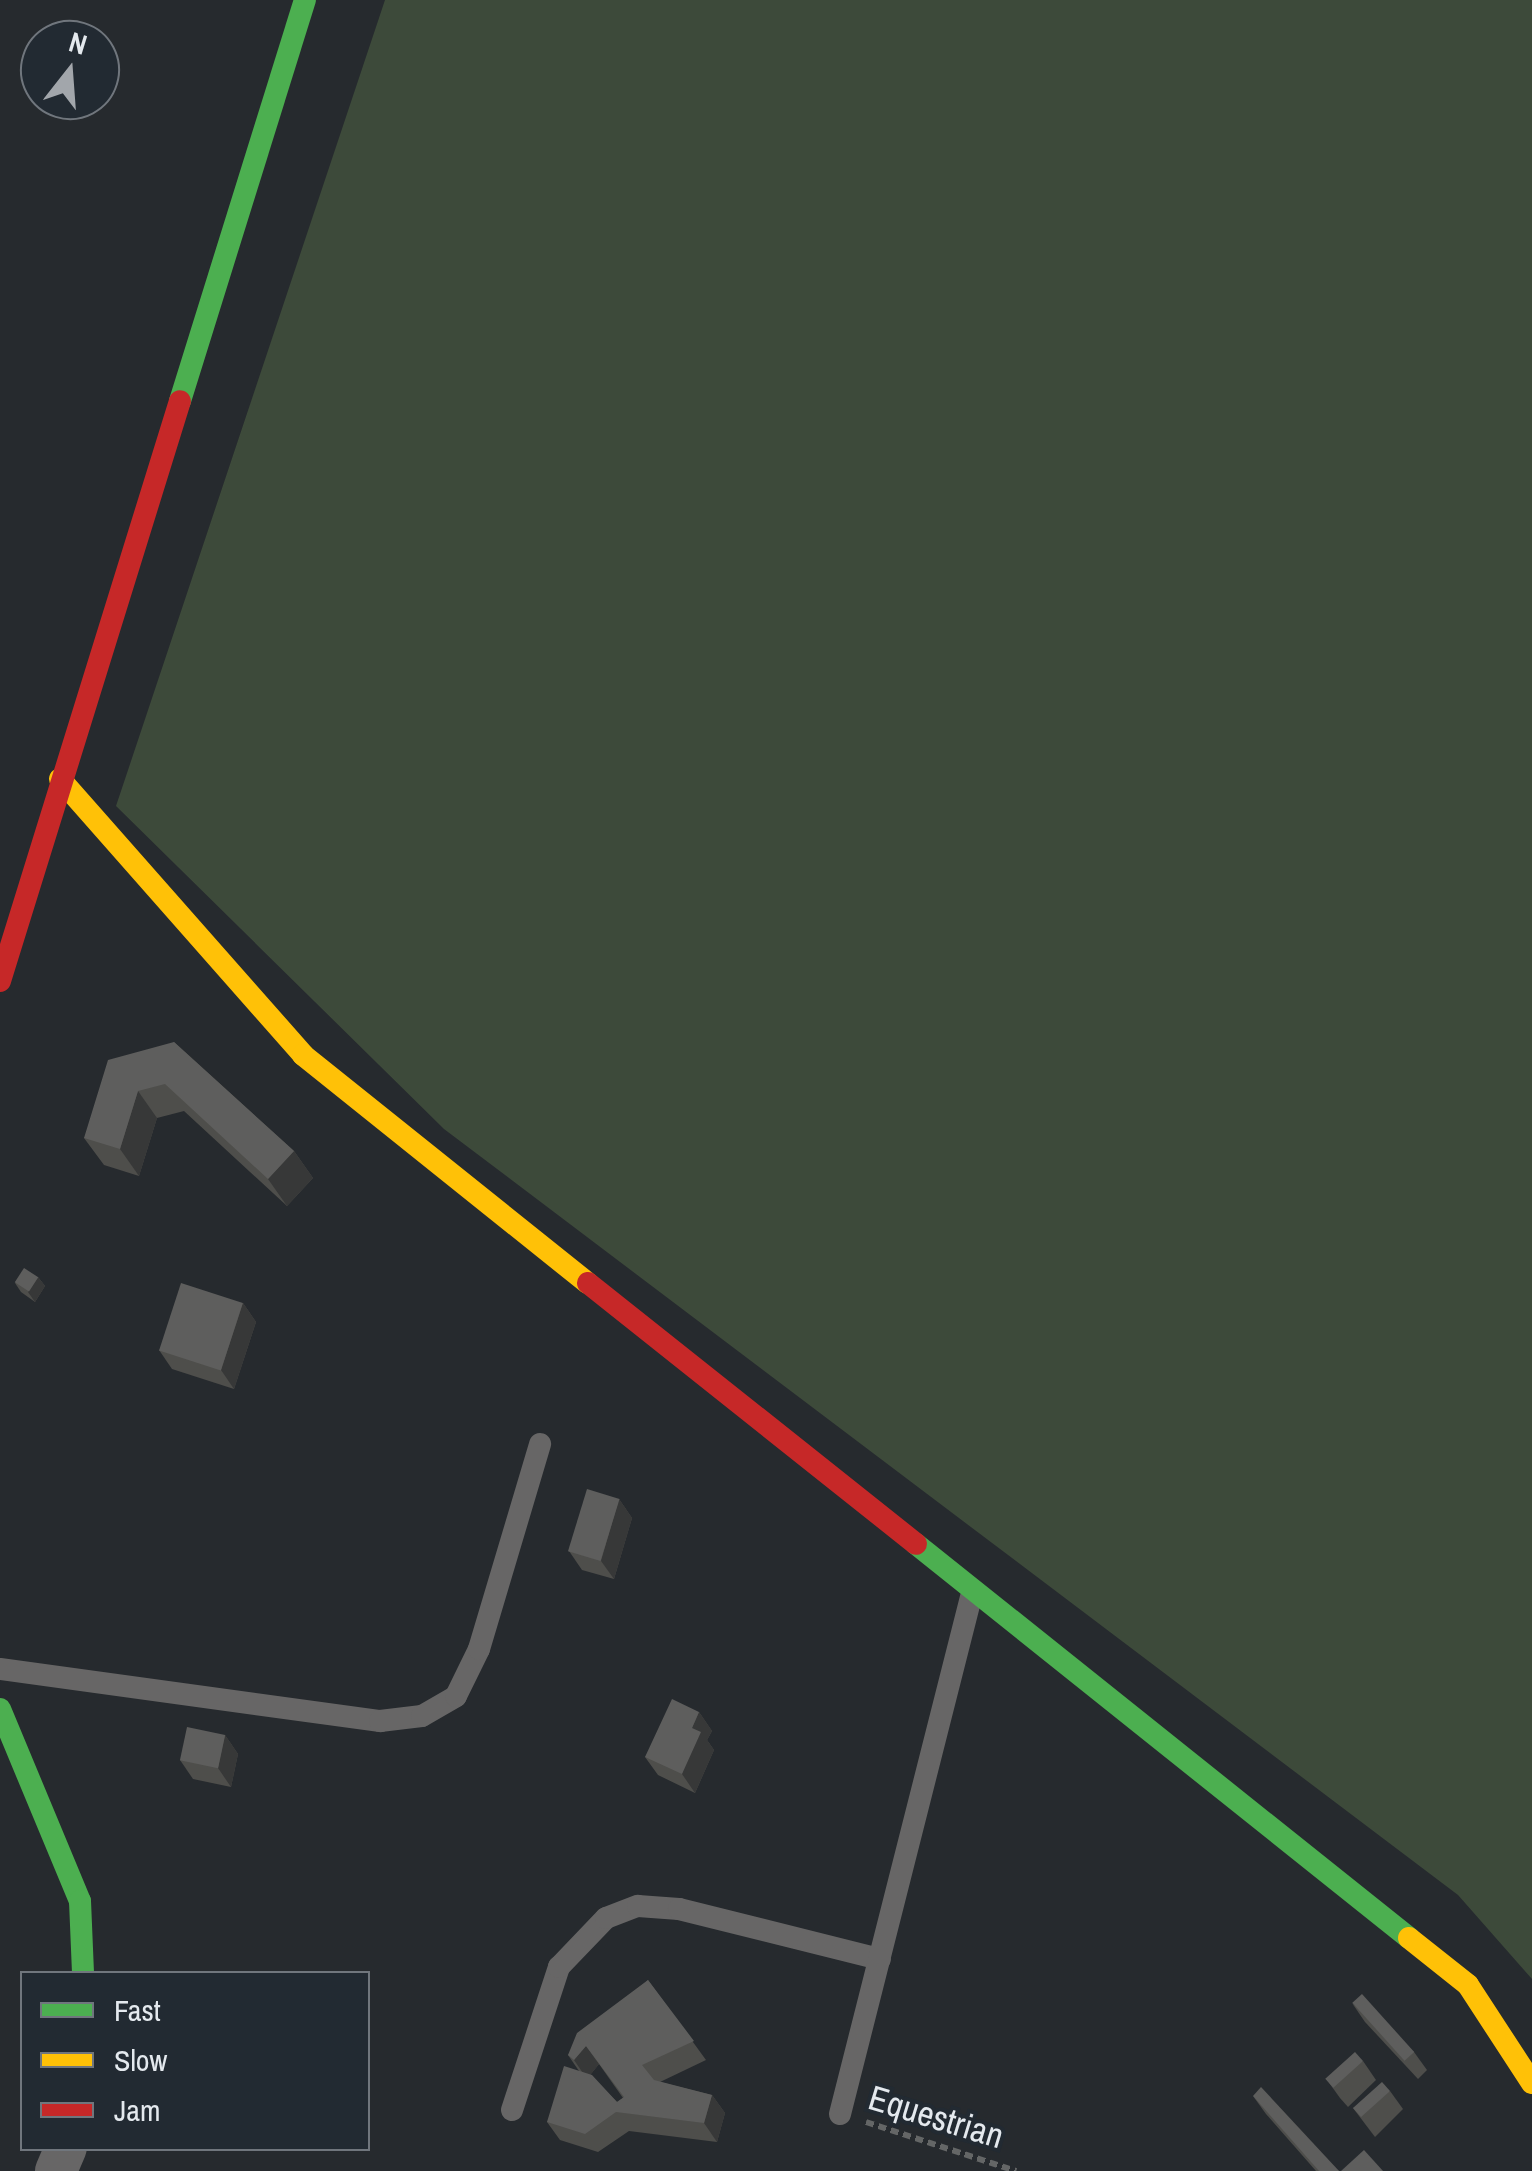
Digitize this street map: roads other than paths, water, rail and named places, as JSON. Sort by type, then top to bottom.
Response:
[{"type":"street","points":[[0,980],[304,0]]},
{"type":"street","points":[[60,779],[303,1055],[974,1584],[1468,1985],[1532,2083]]},
{"type":"street","points":[[0,1709],[80,1901],[83,1971]]},
{"type":"lane","points":[[0,1669],[380,1721],[422,1716],[456,1696],[479,1650],[540,1444]]},
{"type":"lane","points":[[840,2114],[974,1584]]},
{"type":"lane","points":[[512,2110],[560,1966],[606,1918],[638,1906],[678,1908],[880,1959]]}]
